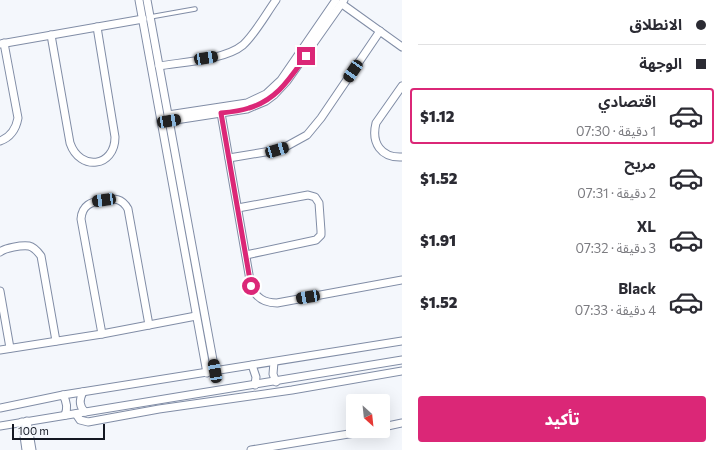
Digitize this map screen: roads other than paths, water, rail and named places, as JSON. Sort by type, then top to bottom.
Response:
[{"type":"street","points":[[139,0],[146,18],[159,66],[215,371]]},
{"type":"street","points":[[147,0],[146,18],[207,373]]},
{"type":"street","points":[[159,66],[221,56],[232,52],[248,39],[276,0]]},
{"type":"street","points":[[169,118],[247,103],[266,94],[281,80],[341,1]]},
{"type":"street","points":[[169,118],[248,109],[262,103],[274,95],[287,81],[341,1]]},
{"type":"street","points":[[341,1],[402,47]]},
{"type":"street","points":[[0,141],[8,137],[13,132],[17,126],[18,118],[2,44],[146,18]]},
{"type":"street","points":[[51,35],[70,143],[73,151],[78,157],[85,161],[94,162],[102,160],[108,156],[115,143],[97,27]]},
{"type":"street","points":[[229,158],[277,150],[292,144],[307,135],[322,118],[380,31]]},
{"type":"street","points":[[402,86],[376,123],[374,130],[377,144],[381,150],[394,157],[402,157]]},
{"type":"street","points":[[221,113],[251,286],[254,292],[264,301],[277,303],[402,280]]},
{"type":"street","points":[[238,208],[308,195],[315,197],[319,203],[321,231],[316,240],[246,254]]},
{"type":"street","points":[[102,334],[82,219],[83,210],[94,201],[115,198],[128,208],[149,325]]},
{"type":"street","points":[[0,252],[6,249],[29,246],[34,248],[41,256],[56,341]]},
{"type":"street","points":[[0,291],[10,348]]},
{"type":"street","points":[[0,350],[102,334],[196,316]]},
{"type":"street","points":[[0,408],[63,395],[402,341]]},
{"type":"street","points":[[0,426],[167,398],[276,382],[402,360]]},
{"type":"street","points":[[274,362],[272,374],[276,382]]},
{"type":"street","points":[[252,365],[256,377],[255,385]]},
{"type":"street","points":[[76,414],[80,420],[88,422],[159,409],[285,391],[402,371]]},
{"type":"street","points":[[83,392],[80,405],[85,412]]},
{"type":"street","points":[[63,395],[67,407],[65,415]]},
{"type":"street","points":[[24,422],[26,450]]},
{"type":"street","points":[[24,422],[32,450]]},
{"type":"street","points":[[390,426],[402,423]]},
{"type":"street","points":[[251,450],[346,434]]},
{"type":"lane","points":[[146,18],[195,9]]}]
